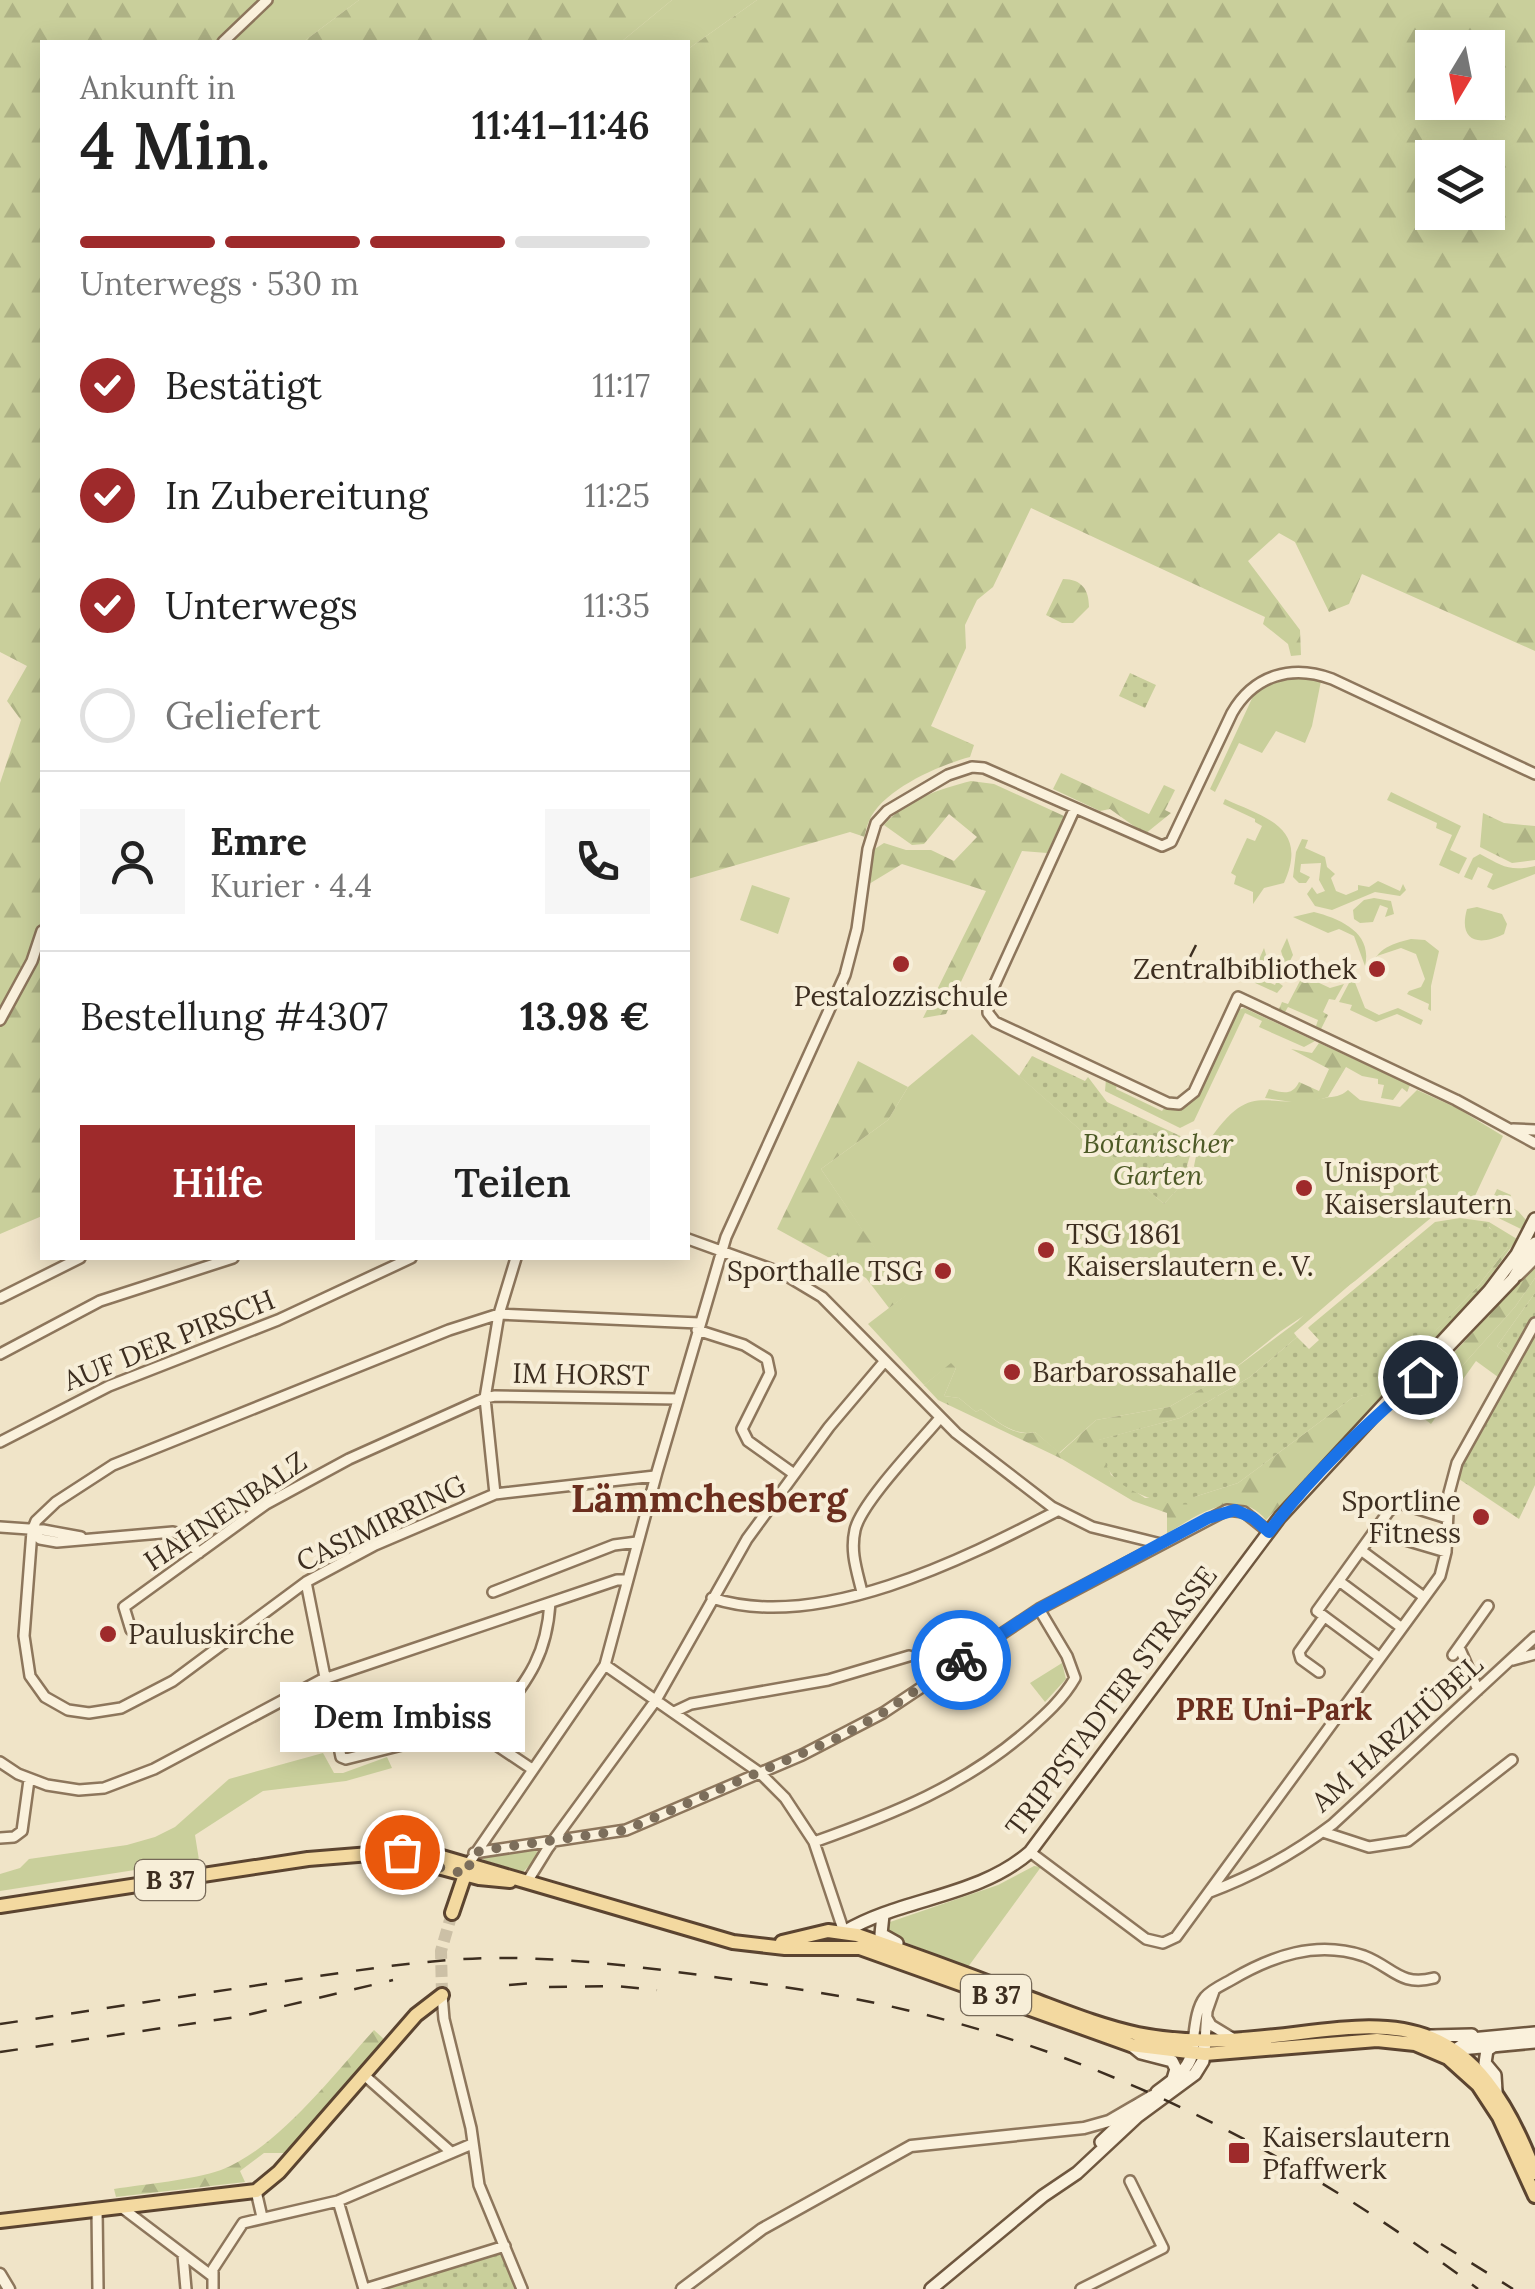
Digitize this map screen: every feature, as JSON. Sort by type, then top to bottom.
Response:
[{"type":"main road","name":"TRIPPSTADTER STRASSE","points":[[1390,1402],[1505,1272],[1535,1219]]},
{"type":"main road","name":"TRIPPSTADTER STRASSE","points":[[751,1944],[785,1942],[828,1930],[844,1932],[862,1922],[988,1880],[1030,1852],[1269,1532],[1322,1469],[1436,1362],[1513,1279],[1535,1243]]},
{"type":"main road","name":"B 37","points":[[0,1906],[308,1859],[426,1854],[470,1864]]},
{"type":"main road","name":"TRIPPSTADTER STRASSE","points":[[470,1864],[713,1937],[790,1948]]},
{"type":"main road","points":[[452,1913],[470,1864]]},
{"type":"main road","points":[[884,1915],[881,1934],[913,1949],[921,1958]]},
{"type":"main road","name":"B 37","points":[[790,1948],[844,1932],[1109,2026],[1199,2048],[1382,2026],[1452,2054],[1496,2090],[1535,2172]]},
{"type":"main road","points":[[844,1932],[860,1948]]},
{"type":"main road","name":"B 37","points":[[790,1948],[860,1948],[1130,2045],[1199,2048],[1377,2040],[1431,2043]]},
{"type":"main road","points":[[4,2222],[256,2191],[279,2172],[416,2015],[442,1995]]},
{"type":"main road","points":[[1431,2043],[1496,2041],[1535,2034]]},
{"type":"main road","points":[[1452,2054],[1471,2039],[1535,2042]]},
{"type":"main road","points":[[1496,2041],[1487,2050],[1485,2063],[1494,2075],[1496,2090]]},
{"type":"main road","points":[[1130,2045],[1141,2053],[1172,2061],[1176,2069],[1172,2080]]},
{"type":"main road","points":[[1105,2143],[1185,2069],[1199,2048]]},
{"type":"main road","points":[[931,2289],[1138,2116],[1195,2074],[1199,2048]]},
{"type":"main road","name":"B 37","points":[[1452,2054],[1488,2100],[1535,2196]]},
{"type":"street","points":[[226,40],[266,0]]},
{"type":"street","points":[[470,1864],[605,1665],[655,1476],[722,1250],[733,1217],[845,974],[857,929],[872,832],[886,811],[948,775],[972,767],[994,771],[1162,846],[1171,842],[1237,704],[1256,685],[1287,672],[1319,674],[1535,774]]},
{"type":"street","points":[[1076,808],[988,998],[986,1006],[991,1018],[1168,1103],[1179,1104],[1191,1097],[1238,997],[1445,1094],[1535,1143]]},
{"type":"street","points":[[0,1020],[40,937]]},
{"type":"street","points":[[1510,1129],[1532,1131]]},
{"type":"street","points":[[690,1240],[782,1273],[822,1297],[940,1418],[1014,1481],[1057,1511],[1092,1527],[1161,1544]]},
{"type":"street","points":[[1513,1279],[1535,1258]]},
{"type":"street","points":[[0,1298],[76,1260]]},
{"type":"street","points":[[197,1269],[204,1260]]},
{"type":"street","points":[[0,1354],[100,1300],[226,1260]]},
{"type":"street","name":"AUF DER PIRSCH","points":[[0,1442],[109,1386],[278,1320],[407,1260]]},
{"type":"street","name":"CASIMIRRING","points":[[32,1531],[24,1636],[27,1666],[34,1684],[44,1696],[77,1712],[121,1708],[158,1690],[306,1582],[375,1545],[495,1494],[485,1398],[500,1314],[515,1260]]},
{"type":"street","points":[[32,1531],[36,1521],[56,1502],[113,1465],[456,1327],[500,1314],[698,1327],[744,1344],[768,1358],[770,1373],[743,1420],[742,1429],[748,1441],[794,1474]]},
{"type":"street","points":[[1030,1852],[1156,1943],[1176,1937],[1440,1576],[1457,1463],[1535,1323]]},
{"type":"street","points":[[528,1882],[656,1700],[747,1539],[829,1427],[884,1362]]},
{"type":"street","name":"IM HORST","points":[[485,1398],[678,1399]]},
{"type":"street","name":"HAHNENBALZ","points":[[131,1630],[124,1607],[266,1504],[327,1470],[485,1398]]},
{"type":"street","points":[[862,1592],[853,1553],[856,1524],[940,1418]]},
{"type":"street","points":[[495,1494],[655,1476]]},
{"type":"street","points":[[1379,1657],[1317,1611],[1398,1503],[1447,1518]]},
{"type":"street","points":[[470,1864],[494,1848],[626,1830],[760,1773],[884,1712],[1039,1609],[1227,1510],[1244,1512],[1269,1532]]},
{"type":"street","points":[[712,1598],[776,1606],[862,1592],[928,1571],[1057,1511]]},
{"type":"street","points":[[0,1527],[84,1538],[173,1532],[181,1534],[199,1553]]},
{"type":"street","points":[[1375,1532],[1446,1552]]},
{"type":"street","points":[[493,1592],[614,1545],[637,1542]]},
{"type":"street","points":[[1362,1550],[1424,1597]]},
{"type":"street","points":[[0,1762],[30,1780],[80,1790],[104,1788],[133,1778],[327,1678],[617,1580],[627,1580]]},
{"type":"street","points":[[1339,1581],[1402,1628]]},
{"type":"street","points":[[306,1582],[341,1757],[374,1753],[457,1723],[468,1725],[532,1769]]},
{"type":"street","points":[[484,1736],[539,1660],[548,1636],[550,1603]]},
{"type":"street","points":[[1478,1690],[1456,1651],[1488,1606]]},
{"type":"street","points":[[814,1842],[951,1786],[1004,1751],[1052,1708],[1075,1678],[1067,1656],[1039,1609]]},
{"type":"street","points":[[1319,1672],[1301,1659],[1299,1652],[1324,1617]]},
{"type":"street","name":"AM HARZHÜBEL","points":[[1208,1893],[1245,1877],[1323,1832],[1535,1637]]},
{"type":"street","name":"AM HARZHÜBEL","points":[[1510,1661],[1535,1654]]},
{"type":"street","points":[[674,1712],[692,1704],[828,1680],[909,1656]]},
{"type":"street","points":[[605,1665],[760,1773],[785,1798],[814,1842],[844,1932]]},
{"type":"street","points":[[1323,1832],[1368,1848],[1408,1841],[1512,1760]]},
{"type":"street","points":[[0,1838],[22,1832],[30,1780]]},
{"type":"street","points":[[488,1833],[486,1842],[494,1848]]},
{"type":"street","points":[[1199,2048],[1200,2006],[1214,1990],[1269,1960],[1310,1950],[1362,1956],[1413,1982],[1434,1978]]},
{"type":"street","points":[[1199,2048],[1214,1990]]},
{"type":"street","points":[[442,1995],[480,2185],[522,2289]]},
{"type":"street","points":[[1207,2011],[1211,2025],[1236,2041]]},
{"type":"street","points":[[364,2075],[451,2152]]},
{"type":"street","points":[[682,2289],[762,2229],[911,2146],[1084,2128],[1109,2120],[1152,2096]]},
{"type":"street","points":[[1084,2128],[1105,2143]]},
{"type":"street","points":[[213,2289],[216,2263],[243,2223],[338,2201],[472,2144]]},
{"type":"street","points":[[1081,2289],[1163,2248],[1130,2181]]},
{"type":"street","points":[[256,2191],[262,2217]]},
{"type":"street","points":[[338,2201],[364,2289],[505,2246]]},
{"type":"street","points":[[121,2207],[212,2276]]},
{"type":"street","points":[[97,2210],[98,2289]]},
{"type":"street","points":[[183,2255],[186,2289]]},
{"type":"street","points":[[0,2274],[9,2289]]},
{"type":"green space","points":[[0,0],[263,0],[221,40],[40,40],[40,1217],[0,1234],[0,783],[21,720],[7,701],[27,666],[0,652]]},
{"type":"green space","points":[[263,0],[359,0],[306,40],[221,40]]},
{"type":"green space","points":[[359,0],[672,0],[623,40],[306,40]]},
{"type":"green space","points":[[672,0],[757,0],[690,48],[690,40],[623,40]]},
{"type":"green space","points":[[757,0],[1535,0],[1535,651],[1362,574],[1349,604],[1329,612],[1295,542],[1279,533],[1248,561],[1300,630],[1301,655],[1291,656],[1288,644],[1263,624],[1265,617],[1031,508],[993,587],[977,600],[965,625],[966,648],[931,726],[974,745],[970,757],[898,789],[876,810],[864,837],[850,832],[690,878],[690,48]]},
{"type":"green space","points":[[1063,579],[1080,583],[1088,595],[1089,607],[1073,623],[1062,623],[1046,615]]},
{"type":"green space","points":[[1130,673],[1156,685],[1145,708],[1119,696]]},
{"type":"green space","points":[[1277,679],[1321,681],[1305,743],[1276,731],[1262,753],[1239,743],[1215,792],[1210,789],[1255,692]]},
{"type":"green space","points":[[1061,773],[1149,814],[1164,785],[1175,790],[1165,810],[1171,813],[1145,834],[1110,809],[1100,811],[1053,789]]},
{"type":"green space","points":[[971,781],[994,784],[1064,816],[1047,853],[1022,851],[946,1014],[923,1018],[986,891],[902,864],[869,884],[873,850],[884,843],[906,850],[931,850],[954,861],[977,837],[949,814],[924,844],[912,845],[884,825],[924,797]]},
{"type":"green space","points":[[1391,792],[1461,826],[1450,850],[1467,858],[1459,874],[1439,865],[1452,835],[1436,828],[1437,823],[1387,800]]},
{"type":"green space","points":[[1225,799],[1279,827],[1291,849],[1284,883],[1264,888],[1253,904],[1253,892],[1234,884],[1236,876],[1231,873],[1247,838],[1255,841],[1262,826],[1223,804]]},
{"type":"green space","points":[[1483,813],[1504,823],[1535,826],[1535,860],[1512,863],[1480,847]]},
{"type":"green space","points":[[1302,839],[1308,840],[1305,848],[1325,857],[1327,867],[1335,874],[1331,878],[1336,891],[1346,895],[1358,890],[1358,885],[1369,887],[1378,881],[1400,891],[1403,884],[1406,890],[1400,896],[1375,892],[1332,910],[1315,906],[1307,894],[1312,887],[1317,894],[1325,891],[1319,880],[1321,863],[1301,864],[1300,872],[1310,877],[1306,883],[1293,877]]},
{"type":"green space","points":[[1480,854],[1506,867],[1535,866],[1535,874],[1493,890],[1487,887],[1493,874],[1478,867],[1472,880],[1464,877],[1473,858]]},
{"type":"green space","points":[[752,885],[790,898],[778,934],[740,920]]},
{"type":"green space","points":[[1364,900],[1391,901],[1394,914],[1385,917],[1388,908],[1380,905],[1373,922],[1360,923],[1354,919],[1353,910]]},
{"type":"green space","points":[[1477,907],[1502,914],[1507,924],[1504,934],[1478,940],[1468,934],[1467,909]]},
{"type":"green space","points":[[1314,912],[1353,929],[1364,945],[1365,966],[1354,936],[1339,929],[1328,933],[1293,917]]},
{"type":"green space","points":[[1287,938],[1293,955],[1277,993],[1251,978],[1264,948],[1268,961],[1259,978],[1275,985],[1285,964],[1281,951]]},
{"type":"green space","points":[[1411,939],[1425,940],[1439,951],[1431,986],[1431,1011],[1429,1004],[1407,994],[1421,987],[1425,979],[1416,954],[1401,948],[1377,956],[1390,946]]},
{"type":"green space","points":[[1305,957],[1315,981],[1330,988],[1344,984],[1335,1000],[1329,999],[1323,1012],[1328,1015],[1321,1029],[1316,1026],[1318,1020],[1288,1007],[1285,1012],[1279,1009],[1282,1002],[1288,1004],[1302,977],[1296,973]]},
{"type":"green space","points":[[1354,980],[1365,1008],[1379,1015],[1398,1008],[1423,1020],[1421,1025],[1397,1014],[1376,1022],[1350,1010],[1352,1005],[1339,1002]]},
{"type":"green space","points":[[1244,1008],[1315,1041],[1304,1047],[1259,1027],[1262,1021],[1245,1013],[1194,1121],[1180,1128],[1105,1091],[1106,1079],[1117,1084],[1116,1089],[1162,1111],[1165,1107],[1189,1105],[1238,1010]]},
{"type":"green space","name":"TSG 1861 Kaiserslautern e. V.","points":[[972,1034],[1164,1204],[1197,1172],[1194,1166],[1199,1142],[1206,1145],[1236,1110],[1260,1100],[1304,1101],[1337,1096],[1348,1090],[1360,1100],[1400,1107],[1417,1090],[1503,1136],[1474,1198],[1485,1204],[1482,1211],[1462,1208],[1438,1212],[1355,1281],[1281,1331],[1230,1372],[1169,1407],[1096,1420],[1059,1453],[1035,1432],[1013,1430],[981,1409],[976,1412],[959,1398],[944,1396],[956,1368],[951,1364],[924,1385],[868,1324],[906,1295],[821,1169],[888,1120],[908,1087]]},
{"type":"green space","points":[[1319,1043],[1410,1085],[1407,1092],[1402,1088],[1393,1100],[1381,1098],[1384,1085],[1378,1084],[1378,1079],[1346,1067],[1328,1097],[1305,1104],[1265,1098],[1269,1089],[1287,1092],[1299,1082],[1319,1091],[1329,1069],[1291,1049],[1312,1053]]},
{"type":"green space","name":"Botanischer Garten","points":[[1032,1056],[1085,1081],[1088,1077],[1107,1102],[1189,1140],[1192,1148],[1187,1166],[1192,1173],[1164,1204],[1019,1076]]},
{"type":"green space","points":[[858,1061],[908,1087],[888,1120],[821,1169],[907,1295],[889,1308],[866,1278],[777,1229]]},
{"type":"green space","points":[[1497,1189],[1511,1195],[1507,1205],[1526,1220],[1521,1229],[1486,1212]]},
{"type":"green space","points":[[1396,1194],[1399,1226],[1411,1232],[1294,1333],[1297,1337],[1250,1377],[1180,1418],[1099,1440],[1111,1475],[1145,1498],[1194,1497],[1238,1483],[1352,1398],[1377,1391],[1479,1285],[1508,1247],[1489,1227],[1489,1222],[1517,1239],[1473,1300],[1266,1520],[1255,1510],[1230,1504],[1204,1512],[1167,1534],[1167,1513],[1133,1501],[1062,1459],[938,1400],[924,1385],[951,1363],[956,1368],[944,1396],[959,1398],[976,1412],[981,1409],[1013,1431],[1035,1432],[1060,1453],[1096,1420],[1169,1407],[1230,1372],[1298,1321],[1334,1284],[1339,1286],[1350,1278],[1340,1268],[1364,1260],[1380,1244],[1386,1223],[1384,1198]]},
{"type":"green space","points":[[1460,1218],[1489,1222],[1489,1228],[1508,1238],[1508,1247],[1479,1285],[1377,1392],[1352,1398],[1238,1483],[1194,1497],[1192,1504],[1171,1504],[1147,1497],[1125,1486],[1110,1472],[1098,1440],[1180,1418],[1250,1377],[1297,1337],[1309,1349],[1319,1340],[1310,1326],[1435,1222]]},
{"type":"green space","points":[[1535,1265],[1535,1278],[1515,1307],[1437,1394],[1418,1387],[1426,1383]]},
{"type":"green space","points":[[1535,1278],[1535,1293],[1497,1346],[1511,1357],[1498,1377],[1476,1361],[1431,1424],[1402,1402],[1418,1387],[1437,1394],[1515,1307]]},
{"type":"green space","points":[[1535,1293],[1535,1485],[1519,1519],[1453,1475],[1511,1357],[1497,1346]]},
{"type":"green space","points":[[1062,1663],[1066,1679],[1045,1702],[1030,1683]]},
{"type":"green space","points":[[323,1753],[334,1773],[387,1757],[392,1768],[346,1781],[263,1791],[195,1835],[199,1860],[0,1891],[0,1874],[20,1868],[29,1859],[127,1845],[155,1837],[175,1827],[229,1779]]},
{"type":"green space","points":[[536,1850],[539,1856],[523,1872],[483,1860],[485,1856]]},
{"type":"green space","points":[[1034,1866],[1041,1867],[968,1967],[892,1937],[886,1929],[890,1922],[998,1885]]},
{"type":"green space","points":[[374,2030],[386,2041],[288,2153],[264,2153],[240,2171],[245,2182],[116,2197],[114,2189],[197,2176],[242,2160],[304,2109]]},
{"type":"green space","points":[[502,2252],[516,2289],[377,2289]]},
{"type":"tunnel","points":[[442,1995],[441,1951],[452,1913]]},
{"type":"railway","points":[[1190,957],[1196,945]]},
{"type":"railway","points":[[0,2024],[361,1970],[488,1958],[634,1967],[837,1996],[984,2031],[1134,2086],[1277,2157],[1346,2198],[1478,2289]]},
{"type":"railway","points":[[0,2052],[243,2016],[393,1980]]},
{"type":"railway","points":[[509,1985],[535,1983]]},
{"type":"railway","points":[[549,1987],[657,1990]]},
{"type":"railway","points":[[1441,2244],[1513,2289]]},
{"type":"way so far","points":[[402,1852],[386,1854],[466,1874],[474,1853],[484,1850],[626,1830],[842,1736],[961,1660]]},
{"type":"place","name":"Pestalozzischule","points":[[901,964]]},
{"type":"place","name":"Zentralbibliothek","points":[[1377,969]]},
{"type":"place","name":"Unisport Kaiserslautern","points":[[1304,1188]]},
{"type":"place","name":"TSG 1861 Kaiserslautern e. V.","points":[[1046,1250]]},
{"type":"place","name":"Sporthalle TSG","points":[[943,1271]]},
{"type":"place","name":"Barbarossahalle","points":[[1012,1372]]},
{"type":"place","name":"Sportline Fitness","points":[[1481,1517]]},
{"type":"place","name":"Pauluskirche","points":[[108,1634]]},
{"type":"place","name":"Dem Imbiss","points":[[402,1852]]},
{"type":"place","name":"Kaiserslautern Pfaffwerk","points":[[1239,2153]]},
{"type":"district","name":"Lämmchesberg","points":[[709,1498]]},
{"type":"district","name":"PRE Uni-Park","points":[[1274,1709]]},
{"type":"route","points":[[961,1660],[1039,1609],[1227,1510],[1244,1512],[1269,1532],[1322,1469],[1420,1377]]}]
